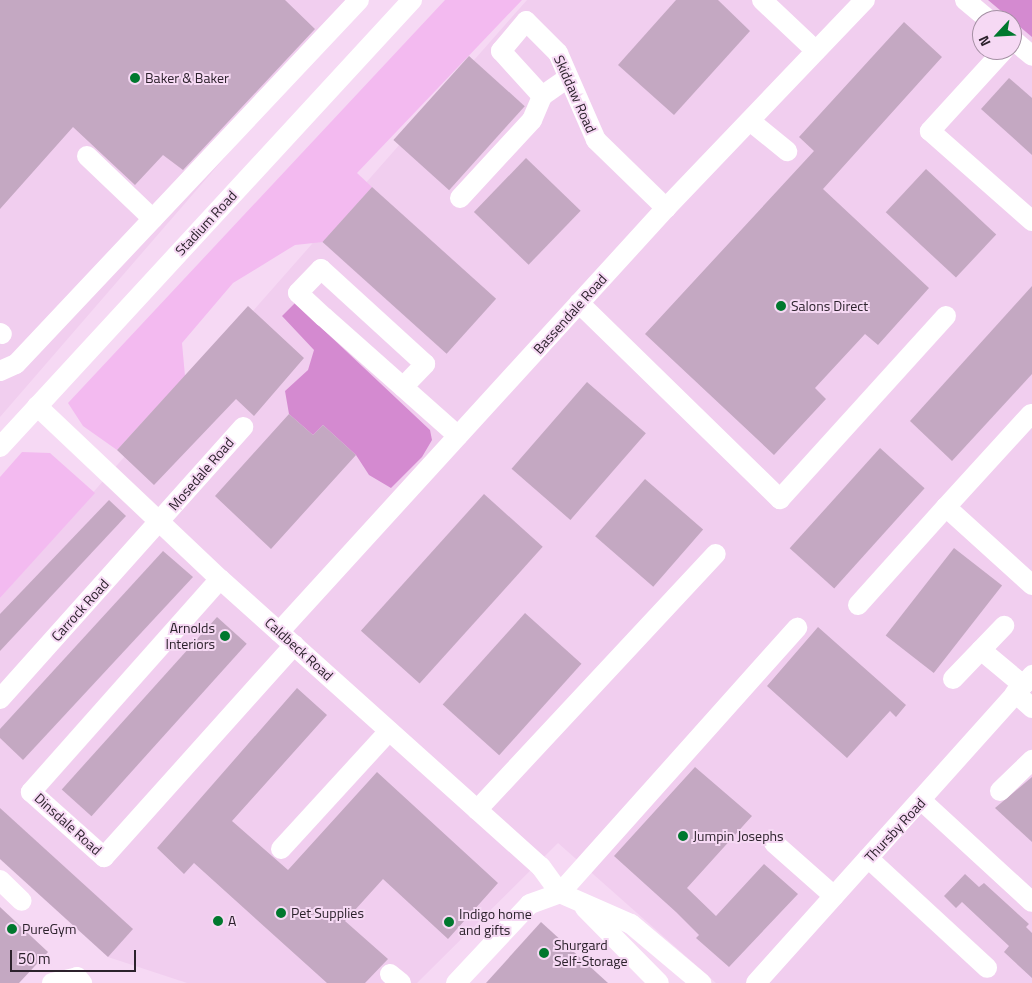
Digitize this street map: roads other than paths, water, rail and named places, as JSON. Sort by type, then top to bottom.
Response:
[{"type":"street","points":[[0,371],[16,364],[359,0]]},
{"type":"street","name":"Stadium Road","points":[[0,447],[412,0]]},
{"type":"street","points":[[762,0],[816,52]]},
{"type":"street","name":"Bassendale Road","points":[[286,638],[458,436],[666,208],[865,0]]},
{"type":"street","points":[[965,0],[977,10]]},
{"type":"street","name":"Skiddaw Road","points":[[542,96],[501,52],[526,21],[558,53],[596,140],[666,208]]},
{"type":"street","points":[[995,60],[930,131],[1032,220]]},
{"type":"street","points":[[460,198],[532,120],[542,96],[568,78]]},
{"type":"street","points":[[750,121],[786,151]]},
{"type":"street","points":[[87,156],[153,219]]},
{"type":"street","points":[[403,387],[425,364],[321,269],[298,293],[403,387],[458,436]]},
{"type":"street","points":[[579,303],[780,499],[946,316]]},
{"type":"street","name":"Caldbeck Road","points":[[37,406],[220,578],[541,867],[560,893],[631,924],[701,983]]},
{"type":"street","points":[[858,605],[1031,414]]},
{"type":"street","name":"Mosedale Road","points":[[159,522],[243,427]]},
{"type":"street","points":[[946,507],[1032,585]]},
{"type":"street","name":"Carrock Road","points":[[0,699],[159,522]]},
{"type":"street","points":[[477,810],[716,554]]},
{"type":"street","name":"Dinsdale Road","points":[[220,578],[31,792],[104,857],[286,638]]},
{"type":"street","points":[[953,679],[1004,626]]},
{"type":"street","points":[[456,983],[530,904],[560,893],[797,628]]},
{"type":"street","points":[[981,650],[1023,684],[1032,708]]},
{"type":"street","name":"Thursby Road","points":[[756,983],[922,801],[1023,684]]},
{"type":"street","points":[[281,849],[389,730]]},
{"type":"street","points":[[1000,791],[1032,760]]},
{"type":"street","points":[[922,801],[1032,902]]},
{"type":"street","points":[[774,843],[834,896]]},
{"type":"street","points":[[868,858],[987,968]]},
{"type":"street","points":[[0,880],[22,901]]},
{"type":"street","name":"Caldbeck Road","points":[[580,902],[659,983]]},
{"type":"street","points":[[52,983],[77,977],[82,983]]},
{"type":"place","name":"Baker & Baker","points":[[135,78]]},
{"type":"place","name":"Salons Direct","points":[[781,306]]},
{"type":"place","name":"Arnolds Interiors","points":[[225,636]]},
{"type":"place","name":"Jumpin Josephs","points":[[683,836]]},
{"type":"place","name":"Pet Supplies","points":[[281,913]]},
{"type":"place","name":"A","points":[[218,921]]},
{"type":"place","name":"Indigo home and gifts","points":[[449,922]]},
{"type":"place","name":"PureGym","points":[[12,929]]},
{"type":"place","name":"Shurgard Self-Storage","points":[[544,953]]}]
